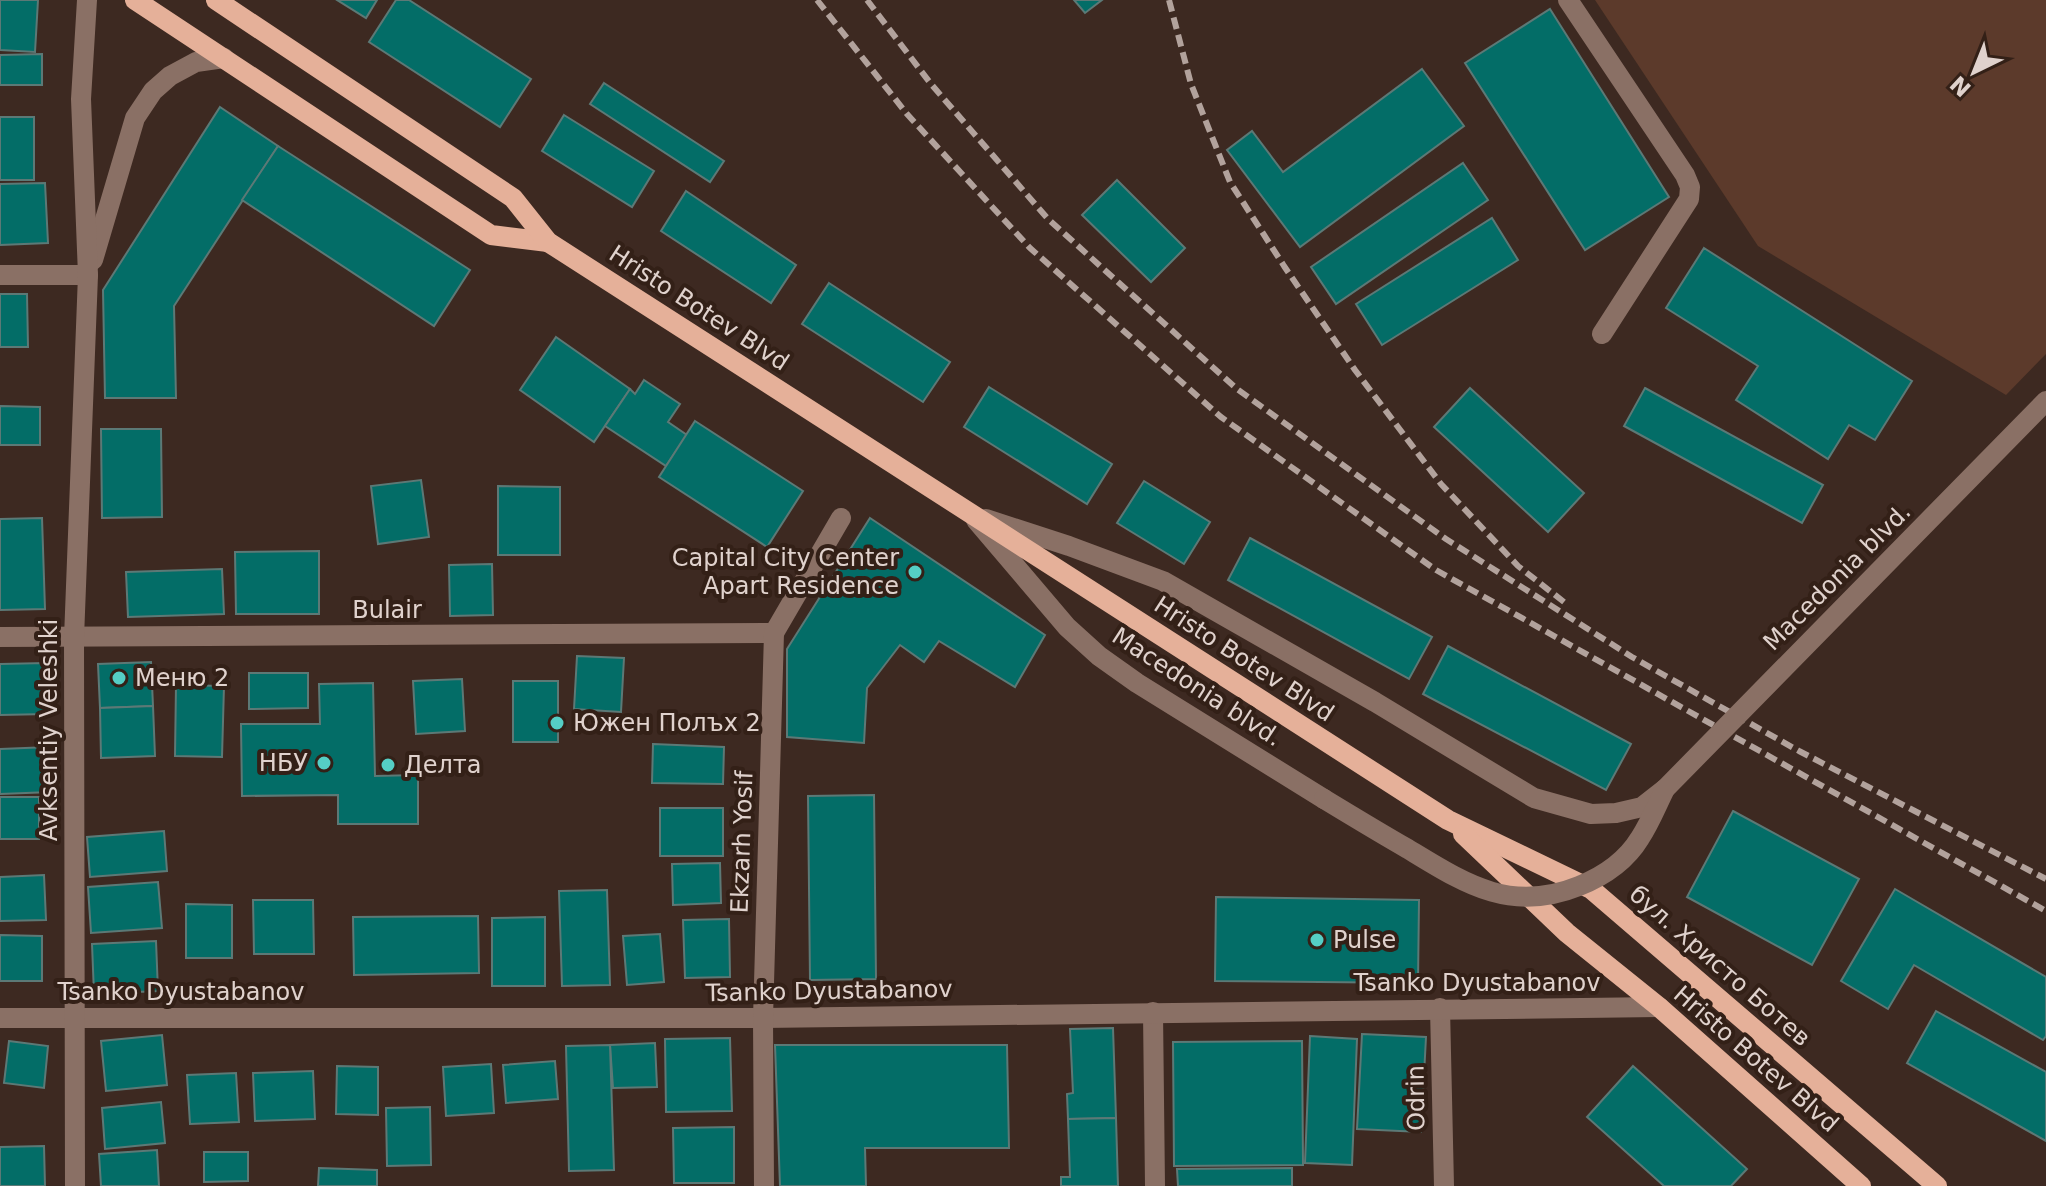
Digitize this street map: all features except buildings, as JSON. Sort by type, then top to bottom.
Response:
[{"type":"main road","name":"Hristo Botev Blvd","points":[[135,0],[491,235],[548,242]]},
{"type":"main road","name":"Hristo Botev Blvd","points":[[216,0],[513,198],[548,242],[1448,820],[1567,933],[1659,1007],[1861,1186]]},
{"type":"main road","name":"бул. Христо Ботев","points":[[1448,820],[1591,889],[1937,1186]]},
{"type":"street","name":"Avksentiy Veleshki","points":[[75,1186],[74,638],[88,275],[81,99],[87,0]]},
{"type":"street","points":[[1568,0],[1690,187],[1689,199],[1602,334]]},
{"type":"street","name":"Avksentiy Veleshki","points":[[88,275],[135,118],[153,91],[170,76],[196,62],[224,58]]},
{"type":"street","points":[[0,275],[88,275]]},
{"type":"street","name":"Macedonia blvd.","points":[[970,514],[1094,554],[1163,581],[1375,702],[1534,798],[1591,814],[1616,813],[1642,807],[1665,789],[2046,401]]},
{"type":"street","name":"Macedonia blvd.","points":[[970,514],[1067,627],[1099,656],[1137,683],[1467,885],[1519,896],[1570,890],[1599,878],[1618,864],[1640,839],[1665,789]]},
{"type":"street","name":"Ekzarh Yosif","points":[[764,1186],[763,1018],[774,633],[841,518]]},
{"type":"street","name":"Bulair","points":[[0,637],[774,633]]},
{"type":"street","name":"Tsanko Dyustabanov","points":[[0,1018],[763,1018],[1659,1007]]},
{"type":"street","name":"Odrin","points":[[1440,1008],[1444,1186]]},
{"type":"street","points":[[1153,1012],[1155,1186]]},
{"type":"shaded area","points":[[1595,0],[2046,0],[2046,354],[2006,395],[1758,246]]},
{"type":"railway","points":[[817,0],[907,114],[1030,248],[1221,417],[1436,570],[2046,911]]},
{"type":"railway","points":[[867,0],[931,84],[1048,219],[1237,389],[1446,539],[1632,657],[1799,751],[2046,879]]},
{"type":"railway","points":[[1169,0],[1191,84],[1230,182],[1284,266],[1355,370],[1441,484],[1518,566],[1564,602]]},
{"type":"place","name":"Capital City Center Apart Residence","points":[[915,572]]},
{"type":"place","name":"Меню 2","points":[[119,678]]},
{"type":"place","name":"Южен Полъх 2","points":[[557,723]]},
{"type":"place","name":"НБУ","points":[[324,763]]},
{"type":"place","name":"Делта","points":[[388,765]]},
{"type":"place","name":"Pulse","points":[[1317,940]]}]
